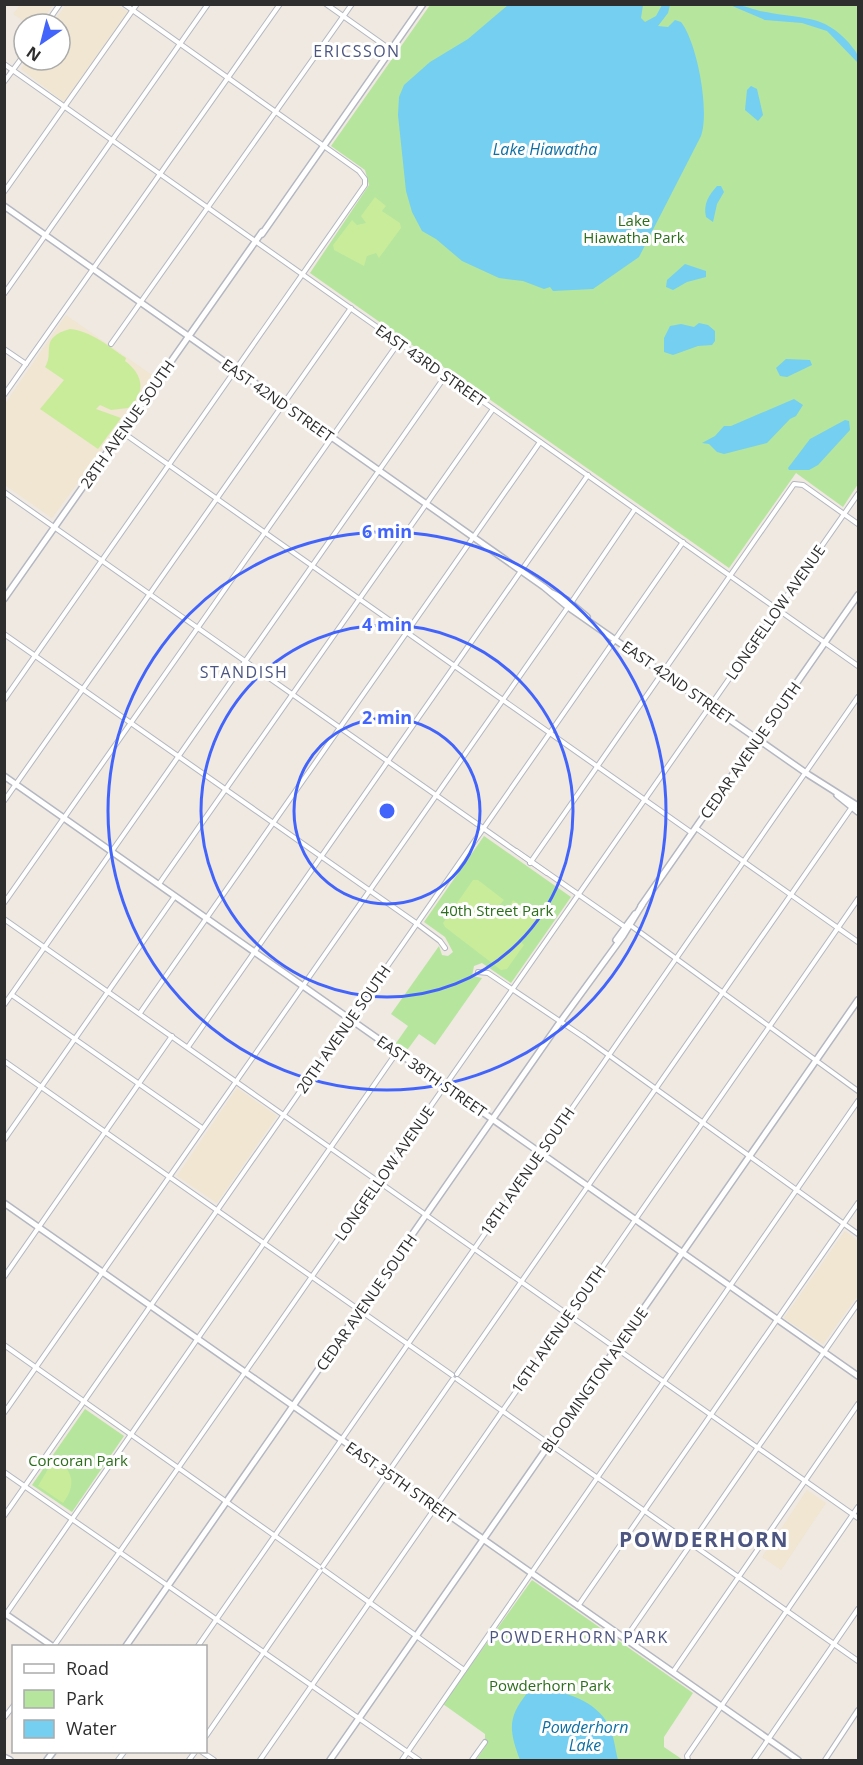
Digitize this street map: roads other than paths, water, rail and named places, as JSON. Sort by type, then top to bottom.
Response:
[{"type":"street","points":[[4,700],[365,185],[363,174],[124,4]]},
{"type":"street","points":[[4,192],[137,4]]},
{"type":"street","points":[[4,294],[208,4]]},
{"type":"street","points":[[4,395],[280,4]]},
{"type":"street","points":[[326,4],[389,53]]},
{"type":"street","points":[[111,344],[352,4]]},
{"type":"street","name":"28TH AVENUE SOUTH","points":[[4,599],[423,4]]},
{"type":"street","name":"EAST 43RD STREET","points":[[16,72],[858,666]]},
{"type":"street","name":"EAST 42ND STREET","points":[[4,206],[805,772],[856,804],[858,812]]},
{"type":"street","points":[[4,801],[351,309]]},
{"type":"street","points":[[4,903],[399,342]]},
{"type":"street","points":[[4,349],[26,364]]},
{"type":"street","points":[[4,1005],[446,375]]},
{"type":"street","points":[[159,884],[493,409]]},
{"type":"street","points":[[122,432],[645,800],[743,861],[858,942]]},
{"type":"street","points":[[140,1013],[540,442]]},
{"type":"street","points":[[188,1047],[588,475]]},
{"type":"street","points":[[531,862],[797,482],[858,524]]},
{"type":"street","points":[[5,494],[578,895],[676,958],[858,1091]]},
{"type":"street","name":"LONGFELLOW AVENUE","points":[[54,1645],[858,494]]},
{"type":"street","points":[[4,1413],[635,509]]},
{"type":"street","name":"20TH AVENUE SOUTH","points":[[4,1516],[683,542]]},
{"type":"street","name":"CEDAR AVENUE SOUTH","points":[[127,1645],[858,595]]},
{"type":"street","points":[[4,634],[440,940],[445,948]]},
{"type":"street","name":"18TH AVENUE SOUTH","points":[[199,1645],[858,696]]},
{"type":"street","name":"EAST 38TH STREET","points":[[4,776],[858,1376]]},
{"type":"street","points":[[207,1735],[655,1088],[856,804]]},
{"type":"street","points":[[4,1140],[175,896]]},
{"type":"street","name":"16TH AVENUE SOUTH","points":[[260,1761],[858,899]]},
{"type":"street","points":[[4,919],[858,1518]]},
{"type":"street","points":[[478,972],[488,973],[608,1055],[858,1234]]},
{"type":"street","points":[[12,994],[202,1128]]},
{"type":"street","name":"BLOOMINGTON AVENUE","points":[[330,1761],[858,1000]]},
{"type":"street","points":[[4,1276],[172,1036]]},
{"type":"street","points":[[50,1645],[5,1615],[397,1052]]},
{"type":"street","points":[[4,1061],[858,1661]]},
{"type":"street","points":[[402,1761],[858,1101]]},
{"type":"street","name":"EAST 35TH STREET","points":[[4,1203],[798,1761]]},
{"type":"street","points":[[578,1606],[858,1203]]},
{"type":"street","points":[[625,1639],[858,1303]]},
{"type":"street","points":[[4,1345],[464,1670]]},
{"type":"street","points":[[673,1672],[858,1404]]},
{"type":"street","points":[[4,1472],[419,1761]]},
{"type":"street","points":[[687,1760],[687,1756],[858,1507]]},
{"type":"street","points":[[754,1761],[858,1608]]},
{"type":"street","points":[[825,1761],[858,1710]]},
{"type":"street","points":[[472,1761],[485,1742]]},
{"type":"street","points":[[200,1753],[214,1761]]},
{"type":"street","points":[[4,1757],[10,1761]]},
{"type":"water","name":"Lake Hiawatha","points":[[508,5],[643,5],[641,18],[645,22],[656,16],[662,5],[670,5],[668,13],[658,26],[668,27],[675,20],[681,22],[697,60],[704,110],[701,136],[639,257],[593,289],[553,291],[550,287],[544,289],[523,281],[499,278],[462,261],[436,239],[422,231],[412,212],[406,191],[398,115],[399,97],[404,85],[430,62],[468,39]]},
{"type":"water","points":[[730,5],[740,5],[821,22],[840,34],[849,43],[857,54],[858,63],[827,31],[802,23],[765,20]]},
{"type":"water","points":[[751,86],[757,89],[763,115],[758,121],[745,110],[747,90]]},
{"type":"water","points":[[717,186],[721,186],[724,192],[717,204],[713,222],[706,217],[705,208],[709,196]]},
{"type":"water","points":[[685,264],[706,271],[706,277],[687,282],[673,290],[666,287],[667,280]]},
{"type":"water","points":[[699,323],[708,325],[715,331],[715,341],[712,345],[698,346],[673,355],[664,352],[664,338],[670,326],[681,324],[694,327]]},
{"type":"water","points":[[786,359],[810,360],[812,365],[787,377],[780,376],[776,368]]},
{"type":"water","points":[[794,399],[803,405],[796,416],[790,419],[767,443],[724,454],[717,452],[709,444],[702,443],[715,436],[724,426],[731,426]]},
{"type":"water","points":[[845,420],[849,421],[850,430],[818,465],[809,470],[789,470],[788,468],[810,439]]},
{"type":"water","name":"Powderhorn Lake","points":[[539,1690],[568,1694],[578,1698],[603,1716],[610,1728],[618,1760],[520,1760],[512,1732],[513,1717],[528,1692]]},
{"type":"district","name":"ERICSSON","points":[[357,51]]},
{"type":"district","name":"STANDISH","points":[[244,672]]},
{"type":"district","name":"POWDERHORN","points":[[704,1539]]},
{"type":"district","name":"POWDERHORN PARK","points":[[579,1637]]},
{"type":"park label","name":"Lake Hiawatha Park","points":[[634,228]]},
{"type":"park label","name":"40th Street Park","points":[[497,910]]},
{"type":"park label","name":"Corcoran Park","points":[[78,1460]]},
{"type":"park label","name":"Powderhorn Park","points":[[550,1685]]}]
